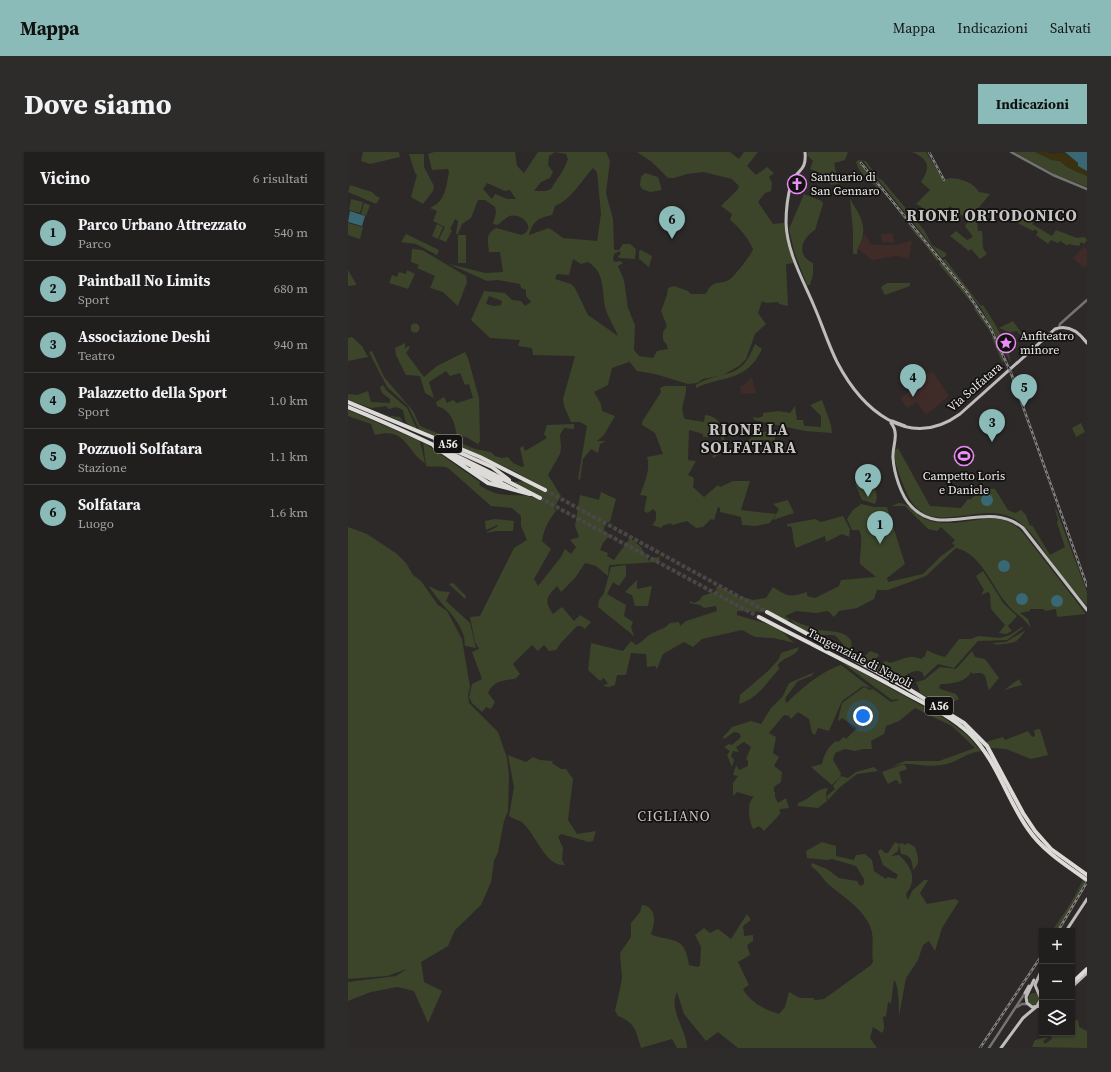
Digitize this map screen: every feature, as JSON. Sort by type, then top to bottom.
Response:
[{"type":"highway","name":"A56","points":[[348,402],[480,457],[545,490]]},
{"type":"highway","name":"A56","points":[[348,406],[410,432],[431,444],[512,483],[528,494],[540,498]]},
{"type":"highway","points":[[431,444],[439,444],[485,463],[512,483]]},
{"type":"highway","points":[[431,444],[462,467],[488,483],[501,488],[528,494]]},
{"type":"highway","points":[[431,444],[528,494]]},
{"type":"highway","points":[[442,452],[485,480],[506,489]]},
{"type":"highway","points":[[442,452],[486,478],[515,491]]},
{"type":"highway","points":[[442,452],[528,494]]},
{"type":"highway","name":"Tangenziale di Napoli","points":[[767,612],[907,688],[964,723],[987,746],[1035,831],[1060,855],[1087,875]]},
{"type":"highway","name":"Tangenziale di Napoli","points":[[759,617],[854,664],[957,723],[968,732],[986,754],[1028,829],[1053,856],[1087,880]]},
{"type":"highway","points":[[1075,980],[1087,970]]},
{"type":"main road","name":"Via Solfatara","points":[[805,152],[804,167],[792,182],[786,222],[792,250],[840,367],[860,394],[884,417],[892,422],[913,428],[933,427],[952,419],[1051,332],[1059,328]]},
{"type":"main road","points":[[1059,328],[1072,330],[1087,343]]},
{"type":"main road","name":"Via Solfatara","points":[[892,422],[896,429],[903,426]]},
{"type":"main road","points":[[896,429],[893,451],[895,466],[903,493],[909,504],[917,511],[935,520],[998,516],[1012,520],[1023,528],[1087,610]]},
{"type":"main road","points":[[1068,928],[1087,899]]},
{"type":"main road","points":[[1075,984],[1087,973]]},
{"type":"main road","points":[[1026,1014],[1028,1005],[1026,994],[1039,974]]},
{"type":"main road","points":[[1039,974],[1034,985],[1039,994]]},
{"type":"main road","points":[[1075,981],[1081,978]]},
{"type":"main road","points":[[1026,994],[1032,992],[1039,994]]},
{"type":"main road","points":[[1001,1048],[1026,1014],[1036,1007],[1041,1000]]},
{"type":"main road","points":[[1028,1005],[1039,1006]]},
{"type":"street","points":[[1011,152],[1053,175],[1087,189]]},
{"type":"street","points":[[1059,328],[1060,324],[1086,301]]},
{"type":"street","points":[[989,1048],[1020,1000],[1026,994]]},
{"type":"street","points":[[1015,1009],[1020,1004],[1028,1005]]},
{"type":"shaded area","points":[[892,233],[895,243],[882,242],[881,234]]},
{"type":"shaded area","points":[[865,234],[870,243],[874,245],[897,245],[912,240],[909,259],[896,256],[872,260],[857,248]]},
{"type":"shaded area","points":[[1083,247],[1087,249],[1087,265],[1084,268],[1073,258]]},
{"type":"shaded area","points":[[915,371],[919,377],[933,372],[949,396],[926,415],[917,402],[907,408],[900,398],[919,385],[911,374]]},
{"type":"shaded area","points":[[752,377],[756,393],[741,394],[740,386],[744,385]]},
{"type":"green space","points":[[363,152],[399,152],[400,157],[370,164],[361,161]]},
{"type":"green space","points":[[434,152],[515,152],[517,166],[524,173],[538,152],[555,152],[606,152],[610,161],[606,193],[613,219],[614,250],[619,250],[623,244],[630,244],[636,249],[635,259],[619,258],[618,256],[621,254],[619,251],[614,254],[613,260],[615,262],[620,261],[623,263],[618,266],[624,280],[628,308],[635,325],[634,350],[639,356],[653,358],[657,351],[668,349],[663,340],[663,332],[667,326],[661,311],[668,288],[674,286],[688,291],[691,294],[705,294],[712,285],[729,280],[738,271],[753,249],[743,233],[730,220],[732,214],[721,206],[738,189],[739,186],[732,179],[703,172],[668,178],[652,162],[637,152],[730,152],[739,159],[744,152],[758,152],[747,166],[756,175],[767,167],[774,173],[769,177],[772,183],[771,191],[765,193],[758,202],[773,224],[784,223],[794,263],[786,264],[788,306],[779,304],[779,302],[766,303],[762,301],[758,313],[766,324],[755,334],[746,359],[739,366],[723,375],[703,379],[697,383],[688,384],[655,374],[637,371],[628,360],[629,362],[612,368],[608,385],[594,392],[601,404],[602,411],[615,416],[604,435],[597,441],[606,441],[600,444],[598,453],[591,449],[583,459],[580,480],[578,479],[587,426],[580,422],[571,422],[564,406],[563,399],[575,356],[533,355],[532,348],[518,346],[520,340],[490,338],[471,320],[484,291],[505,293],[512,300],[521,301],[525,306],[531,302],[526,296],[526,290],[521,288],[520,284],[498,280],[487,281],[449,264],[485,273],[503,272],[500,252],[489,252],[488,241],[490,233],[496,228],[522,235],[528,229],[528,225],[523,219],[515,216],[508,217],[497,225],[493,224],[496,213],[495,207],[485,200],[478,200],[471,218],[462,224],[458,234],[456,234],[458,221],[455,219],[450,229],[452,230],[446,242],[439,239],[445,227],[433,221],[437,211],[430,208],[439,202],[442,197],[446,188],[449,172],[448,169],[432,170],[428,154]],"holes":[[[555,152],[566,154],[568,159],[551,189],[546,191],[534,191],[541,182],[550,178],[553,172],[548,165],[549,156]],[[593,168],[597,172],[601,214],[597,241],[563,238],[549,228],[529,235],[534,223],[543,217],[552,215],[555,206],[566,199]],[[487,183],[505,191],[510,190],[516,199],[507,199],[495,194],[492,199],[483,189]],[[573,259],[581,264],[588,262],[594,267],[601,279],[607,313],[618,336],[588,315],[575,288],[571,284],[555,279],[557,274],[569,275]],[[489,296],[502,301],[501,305],[494,306],[486,304]]]},
{"type":"green space","points":[[808,152],[848,152],[845,160],[834,163],[837,177],[845,174],[847,182],[831,185],[825,177],[819,178],[820,173],[810,169],[813,161],[807,155]]},
{"type":"green space","points":[[912,152],[926,152],[943,180],[952,178],[962,180],[968,182],[979,192],[990,194],[976,211],[978,231],[982,231],[983,248],[987,254],[980,259],[971,249],[969,251],[950,236],[956,231],[967,240],[973,237],[965,226],[969,221],[950,206],[942,215],[934,219],[916,204],[930,190],[921,182],[926,172],[927,164],[922,158]]},
{"type":"green space","points":[[1014,152],[1035,152],[1052,160],[1060,161],[1067,167],[1087,176],[1087,187],[1054,174]]},
{"type":"green space","points":[[409,154],[424,154],[424,167],[434,186],[433,191],[423,204],[411,197],[417,175]]},
{"type":"green space","points":[[858,160],[866,161],[879,179],[882,180],[924,230],[932,245],[946,253],[946,256],[942,258],[863,161],[860,163],[880,187],[878,189],[862,173],[857,166],[856,162]]},
{"type":"green space","points":[[645,173],[658,177],[662,190],[650,192],[642,189],[640,185],[641,177]]},
{"type":"green space","points":[[350,185],[372,192],[380,198],[376,204],[348,192]]},
{"type":"green space","points":[[804,194],[822,201],[823,204],[815,230],[810,233],[802,246],[804,256],[807,260],[813,263],[813,274],[810,285],[807,285],[794,251],[789,229]]},
{"type":"green space","points":[[351,199],[363,202],[360,213],[349,210]]},
{"type":"green space","points":[[850,199],[858,213],[863,228],[862,239],[857,254],[853,254]]},
{"type":"green space","points":[[890,200],[939,260],[937,261]]},
{"type":"green space","points":[[364,203],[370,205],[366,216],[361,214]]},
{"type":"green space","points":[[1008,209],[1022,220],[1024,217],[1033,223],[1032,224],[1052,236],[1056,230],[1077,238],[1085,237],[1087,240],[1084,244],[1081,242],[1079,246],[1068,244],[1068,246],[1060,241],[1058,243],[1051,240],[1048,244],[1036,235],[1038,232],[1035,229],[1033,231],[1010,219],[1005,212]]},
{"type":"green space","points":[[348,223],[363,227],[360,239],[348,235]]},
{"type":"green space","points":[[437,224],[443,227],[438,239],[432,236]]},
{"type":"green space","points":[[406,234],[439,250],[437,255],[416,244],[401,242]]},
{"type":"green space","points":[[458,235],[466,235],[466,263],[458,263]]},
{"type":"green space","points":[[412,249],[422,250],[466,276],[467,282],[458,306],[443,292],[430,288],[435,276],[417,268],[419,265],[411,262]]},
{"type":"green space","points":[[641,250],[652,256],[649,267],[639,259],[639,251]]},
{"type":"green space","points":[[945,259],[981,306],[983,305],[1004,340],[1011,363],[981,308],[943,260]]},
{"type":"green space","points":[[941,262],[970,299],[979,312],[993,336],[974,309],[975,307],[939,264]]},
{"type":"green space","points":[[348,270],[356,284],[356,285],[348,286]]},
{"type":"green space","points":[[407,270],[415,274],[408,289],[389,283],[392,275],[397,277],[399,272],[406,274]]},
{"type":"green space","points":[[887,283],[910,283],[910,286],[885,295],[881,287]]},
{"type":"green space","points":[[1013,321],[1023,335],[1024,339],[1017,331],[1009,332],[999,328]]},
{"type":"green space","points":[[415,323],[420,328],[415,333],[410,328]]},
{"type":"green space","points":[[993,336],[1008,368],[1005,362],[1002,362],[992,338]]},
{"type":"green space","points":[[352,337],[362,346],[368,357],[348,361],[348,338]]},
{"type":"green space","points":[[405,343],[405,349],[408,346],[410,347],[406,353],[424,377],[437,366],[465,352],[479,398],[480,441],[478,444],[466,437],[457,436],[452,417],[442,408],[437,406],[436,402],[444,397],[447,403],[453,400],[457,403],[473,398],[469,384],[465,385],[460,373],[450,376],[446,371],[429,382],[434,398],[425,393],[420,376],[406,375],[396,355],[395,348]]},
{"type":"green space","points":[[755,344],[762,349],[756,360],[749,368],[741,373],[696,388],[696,385],[706,380],[737,370],[749,356]]},
{"type":"green space","points":[[372,351],[384,377],[413,411],[420,426],[475,449],[491,452],[495,456],[502,458],[508,457],[513,463],[522,467],[524,466],[520,448],[523,446],[525,451],[547,438],[544,434],[547,425],[574,424],[574,429],[564,428],[560,435],[560,454],[548,475],[561,496],[554,508],[556,511],[547,525],[543,537],[542,541],[551,549],[534,579],[538,586],[561,557],[565,549],[571,554],[576,547],[570,540],[579,537],[575,526],[580,495],[599,500],[601,492],[616,499],[610,522],[605,522],[604,531],[610,535],[603,543],[600,550],[608,553],[607,556],[614,560],[630,538],[641,547],[649,561],[651,558],[660,557],[659,562],[609,565],[608,576],[596,566],[585,563],[575,578],[561,592],[557,586],[550,593],[547,602],[553,614],[562,607],[574,621],[580,615],[591,622],[585,629],[581,626],[577,626],[556,650],[549,651],[544,645],[538,651],[532,645],[513,664],[520,674],[515,679],[503,681],[490,689],[488,693],[495,702],[491,709],[486,707],[482,712],[472,703],[469,697],[472,684],[482,679],[472,652],[479,649],[475,642],[470,617],[480,616],[514,548],[527,540],[521,526],[521,516],[512,508],[491,506],[448,468],[426,466],[423,442],[480,482],[479,485],[488,490],[503,495],[524,495],[538,499],[541,497],[539,495],[514,482],[524,481],[542,491],[545,488],[508,468],[419,429],[408,406],[387,387],[369,352]]},
{"type":"green space","points":[[383,385],[386,390],[407,408],[417,429],[406,422],[403,410],[396,407],[389,409],[386,406],[371,408],[348,400],[348,394],[357,395],[368,391],[371,402],[390,403],[390,399],[381,391],[380,387]]},
{"type":"green space","points":[[664,386],[686,386],[682,410],[685,419],[704,422],[705,415],[711,416],[719,422],[723,432],[726,448],[714,458],[712,456],[721,448],[721,437],[703,437],[703,434],[689,430],[688,460],[696,461],[688,475],[694,478],[693,487],[704,497],[718,485],[720,487],[733,481],[750,481],[741,510],[776,514],[770,523],[756,526],[742,525],[741,517],[720,512],[720,508],[718,507],[714,520],[711,519],[703,527],[696,528],[687,521],[672,525],[671,523],[662,526],[662,528],[652,525],[656,520],[656,512],[653,509],[648,513],[644,511],[647,496],[640,495],[648,472],[647,457],[663,454],[655,433],[642,425],[642,422],[661,392],[660,388]]},
{"type":"green space","points":[[822,400],[831,425],[832,433],[805,431],[754,420],[753,417],[758,418],[763,416],[763,413],[778,411],[790,413],[795,406],[797,420],[803,420],[804,426],[821,427],[821,416],[810,405]]},
{"type":"green space","points":[[348,410],[420,441],[425,463],[419,459],[400,437],[394,434],[386,433],[375,435],[371,424],[348,416]]},
{"type":"green space","points":[[376,411],[390,416],[400,417],[403,422]]},
{"type":"green space","points":[[1081,423],[1085,432],[1076,437],[1072,428]]},
{"type":"green space","points":[[763,432],[775,432],[775,441],[761,440],[753,447],[747,442],[753,435]]},
{"type":"green space","name":"Campetto Loris e Daniele","points":[[968,445],[976,456],[959,467],[952,456]]},
{"type":"green space","points":[[898,448],[930,506],[961,508],[968,499],[970,500],[987,489],[995,489],[1008,510],[1015,513],[1021,510],[1026,515],[1030,526],[1032,525],[1050,555],[1065,547],[1057,523],[1058,519],[1056,509],[1087,592],[1087,606],[1020,522],[1013,518],[998,514],[983,513],[953,517],[938,517],[925,514],[914,505],[905,489],[897,466],[894,451]]},
{"type":"green space","points":[[869,477],[877,497],[875,504],[862,500],[855,484]]},
{"type":"green space","points":[[788,500],[794,513],[773,520],[779,509],[773,504]]},
{"type":"green space","points":[[899,503],[907,505],[920,516],[935,522],[951,523],[991,518],[1001,519],[1013,524],[1021,530],[1086,614],[1057,617],[1056,609],[1046,611],[1043,609],[1030,609],[1030,611],[1020,613],[1028,619],[1031,628],[1007,604],[979,563],[965,551],[956,548],[926,576],[888,590],[877,590],[874,599],[857,608],[839,611],[834,617],[828,611],[816,613],[796,611],[785,616],[812,628],[842,633],[849,637],[852,650],[864,657],[870,651],[878,654],[879,656],[872,661],[877,665],[886,661],[890,663],[909,657],[921,659],[925,656],[927,650],[945,657],[959,639],[971,639],[978,636],[1000,638],[1010,635],[1022,627],[1023,628],[1007,640],[978,641],[954,668],[938,664],[924,677],[922,672],[919,671],[911,672],[901,679],[887,676],[851,654],[836,636],[820,635],[808,631],[796,625],[790,619],[787,621],[767,610],[764,612],[737,611],[737,615],[773,627],[784,633],[795,643],[773,638],[755,637],[742,630],[702,639],[693,647],[684,642],[663,654],[657,669],[655,666],[647,667],[646,654],[631,653],[626,675],[617,675],[615,685],[610,687],[603,685],[608,684],[604,678],[600,681],[588,670],[591,643],[623,651],[631,641],[636,645],[649,635],[670,623],[679,622],[680,626],[686,621],[717,611],[716,606],[704,608],[700,605],[690,603],[690,601],[694,603],[700,600],[702,596],[714,592],[737,602],[715,592],[717,586],[739,596],[738,598],[741,599],[743,597],[753,600],[766,598],[773,587],[788,595],[796,595],[807,592],[807,596],[815,598],[839,586],[841,580],[876,577],[860,564],[861,542],[859,530],[852,530],[847,519],[853,510],[861,504],[874,507],[887,507],[905,564],[887,578],[888,582],[923,574],[941,556],[955,546],[952,543],[955,540],[941,527],[937,531],[928,529],[905,506],[891,506]]},
{"type":"green space","points":[[843,516],[850,529],[849,537],[842,534],[826,542],[825,536],[796,548],[791,526],[788,527],[787,524],[815,519],[821,522]]},
{"type":"green space","points":[[495,519],[514,521],[513,531],[485,533],[498,526],[497,525],[486,530],[485,521]]},
{"type":"green space","points":[[348,527],[367,534],[397,554],[406,563],[413,575],[421,581],[438,605],[447,611],[462,639],[470,687],[468,695],[469,703],[498,732],[507,758],[509,775],[508,811],[504,821],[498,852],[494,861],[491,882],[481,905],[455,930],[448,946],[421,962],[424,982],[442,991],[428,1023],[414,991],[397,987],[371,992],[348,1001],[348,982],[396,976],[407,969],[387,976],[348,979]]},
{"type":"green space","points":[[626,565],[626,576],[619,586],[613,582],[607,594],[626,605],[624,616],[633,622],[631,627],[634,636],[598,607],[599,600],[604,593],[611,567]]},
{"type":"green space","points":[[983,571],[1004,604],[1017,616],[1008,626],[1012,631],[1006,634],[999,633],[1005,625],[991,609],[990,594],[988,592],[981,595],[984,590],[976,576]]},
{"type":"green space","points":[[637,580],[637,589],[652,586],[648,606],[635,606],[632,595],[625,592]]},
{"type":"green space","points":[[453,583],[466,596],[465,599],[449,584]]},
{"type":"green space","points":[[429,586],[439,591],[450,592],[446,601],[470,623],[476,648],[465,646],[464,636],[460,627]]},
{"type":"green space","points":[[1026,630],[1015,642],[998,645],[992,643],[1006,642]]},
{"type":"green space","points":[[799,647],[796,653],[778,665],[779,669],[757,694],[739,704],[740,695],[768,671],[779,659],[781,653]]},
{"type":"green space","points":[[972,651],[975,657],[985,659],[999,678],[989,690],[986,677],[982,673],[973,674],[971,672],[962,680],[954,683],[941,684],[939,687],[940,689],[956,694],[959,699],[946,705],[921,694],[916,682],[924,680],[940,667],[956,669]]},
{"type":"green space","points":[[836,658],[944,718],[966,734],[981,751],[946,764],[934,766],[903,764],[888,768],[905,761],[939,761],[975,748],[952,726],[915,708],[899,721],[886,726],[884,734],[871,741],[872,749],[855,751],[845,749],[835,753],[833,760],[841,773],[840,777],[832,785],[811,767],[822,764],[825,754],[829,748],[836,741],[838,742],[844,737],[846,739],[857,728],[842,718],[839,721],[838,720],[842,703],[864,687],[870,690],[873,689],[891,702],[899,700],[892,700]]},
{"type":"green space","points":[[841,665],[871,688],[863,686],[842,701],[829,731],[818,728],[815,735],[812,733],[809,719],[798,712],[791,719],[789,716],[784,715],[769,733],[776,737],[773,753],[779,757],[774,766],[782,772],[781,782],[774,787],[775,797],[778,803],[786,798],[789,808],[780,809],[779,811],[781,813],[764,831],[759,826],[753,829],[749,816],[749,807],[751,799],[754,797],[737,792],[733,796],[733,783],[738,776],[733,775],[736,765],[739,770],[748,766],[748,761],[746,759],[751,747],[744,742],[736,747],[739,752],[733,751],[731,756],[734,760],[732,767],[727,755],[730,751],[724,747],[729,744],[732,745],[741,737],[739,733],[734,732],[724,739],[723,737],[732,727],[751,721],[761,724],[771,708],[783,696],[789,683],[815,672],[811,676],[798,681],[786,697],[785,700],[787,703],[812,681]]},
{"type":"green space","points":[[1019,679],[1022,685],[1004,690]]},
{"type":"green space","points":[[1040,729],[1048,755],[1031,759],[1006,749],[991,748],[986,742],[1003,737],[1005,740],[1028,731],[1032,737],[1035,736],[1034,730]]},
{"type":"green space","points":[[508,755],[526,762],[533,757],[540,760],[553,761],[552,763],[561,769],[566,769],[573,779],[568,820],[577,834],[596,831],[593,841],[589,842],[561,834],[558,837],[563,848],[562,860],[565,865],[552,861],[528,828],[523,823],[509,816],[514,787]]},
{"type":"green space","points":[[905,765],[907,769],[899,772],[902,783],[899,784],[898,781],[895,780],[888,784],[882,772]]},
{"type":"green space","points":[[874,767],[878,771],[857,774],[839,788],[828,800],[827,796],[835,789],[833,786],[841,776],[848,778],[856,772]]},
{"type":"green space","points":[[828,788],[826,793],[827,801],[818,808],[798,806],[798,803],[806,800],[819,790]]},
{"type":"green space","points":[[822,842],[836,846],[836,856],[854,860],[856,855],[865,854],[872,860],[874,871],[886,879],[888,877],[896,879],[898,875],[883,865],[878,851],[881,849],[885,853],[888,853],[895,842],[899,844],[898,851],[891,856],[899,855],[910,868],[912,873],[912,883],[906,894],[908,900],[912,891],[924,880],[928,880],[930,877],[920,893],[927,904],[955,899],[959,901],[942,928],[935,951],[929,941],[923,945],[918,960],[906,978],[899,1016],[898,991],[894,980],[891,1003],[888,1002],[886,1017],[883,1016],[883,1031],[882,1033],[873,1027],[870,1038],[877,1048],[738,1048],[718,1032],[706,1041],[684,1014],[677,992],[675,999],[676,1013],[684,1034],[687,1048],[677,1048],[672,1039],[641,1048],[632,1025],[618,1016],[615,1011],[622,979],[620,953],[631,937],[631,923],[640,912],[642,905],[650,908],[654,916],[654,925],[651,933],[652,935],[677,942],[685,949],[689,965],[698,967],[700,965],[701,947],[695,935],[704,928],[710,933],[718,929],[731,939],[747,914],[751,920],[743,926],[744,936],[753,935],[753,941],[747,945],[750,955],[738,962],[749,985],[743,989],[746,994],[758,1005],[779,1014],[785,1007],[789,992],[800,998],[813,998],[815,1000],[824,999],[871,965],[873,962],[872,935],[870,926],[866,919],[856,907],[826,882],[811,866],[812,863],[827,869],[839,878],[857,881],[860,886],[864,884],[864,879],[856,866],[832,859],[807,858],[806,851]]},
{"type":"green space","points":[[902,843],[905,845],[908,843],[915,847],[918,862],[913,870],[909,857],[901,854],[899,844]]},
{"type":"green space","points":[[1087,872],[1080,894],[1058,928],[1054,928],[1071,903]]},
{"type":"green space","points":[[1032,993],[1036,993],[1038,995],[1039,1002],[1036,1005],[1032,1005],[1028,1001],[1028,997]]},
{"type":"green space","points":[[1075,1020],[1078,1020],[1079,1027],[1087,1031],[1087,1048],[1032,1047],[1035,1040],[1048,1037],[1043,1041],[1045,1044],[1052,1039],[1051,1036],[1075,1036]]},
{"type":"sand","points":[[1035,152],[1047,152],[1051,154],[1065,152],[1087,171],[1087,176],[1067,167],[1060,161],[1052,160]]},
{"type":"water","points":[[1065,152],[1087,152],[1087,171],[1078,166],[1078,163]]},
{"type":"water","points":[[350,211],[365,216],[362,226],[348,222]]},
{"type":"water","points":[[985,494],[989,494],[993,500],[989,506],[985,506],[981,502],[981,498]]},
{"type":"water","points":[[1004,560],[1008,562],[1010,566],[1008,570],[1004,572],[1000,570],[998,566],[1000,562]]},
{"type":"water","points":[[1020,593],[1024,593],[1028,599],[1024,605],[1020,605],[1016,601],[1016,597]]},
{"type":"water","points":[[1057,595],[1061,597],[1063,601],[1061,605],[1057,607],[1053,605],[1051,601],[1053,597]]},
{"type":"tunnel","points":[[545,490],[767,612]]},
{"type":"tunnel","points":[[540,498],[759,617]]},
{"type":"railway","points":[[929,152],[944,180]]},
{"type":"railway","points":[[861,163],[966,291],[990,327],[1011,373],[1087,586]]},
{"type":"railway","points":[[1060,928],[1087,882]]},
{"type":"railway","points":[[980,1048],[1039,960]]},
{"type":"place","name":"Santuario di San Gennaro","points":[[797,184]]},
{"type":"place","name":"Solfatara","points":[[672,239]]},
{"type":"place","name":"Anfiteatro minore","points":[[1006,343]]},
{"type":"place","name":"Palazzetto della Sport","points":[[913,397]]},
{"type":"place","name":"Pozzuoli Solfatara","points":[[1024,407]]},
{"type":"place","name":"Associazione Deshi","points":[[992,442]]},
{"type":"place","name":"Campetto Loris e Daniele","points":[[964,456]]},
{"type":"place","name":"Paintball No Limits","points":[[868,497]]},
{"type":"place","name":"Parco Urbano Attrezzato","points":[[880,544]]},
{"type":"district","name":"RIONE ORTODONICO","points":[[992,215]]},
{"type":"district","name":"RIONE LA SOLFATARA","points":[[749,438]]},
{"type":"district","name":"CIGLIANO","points":[[674,816]]}]
